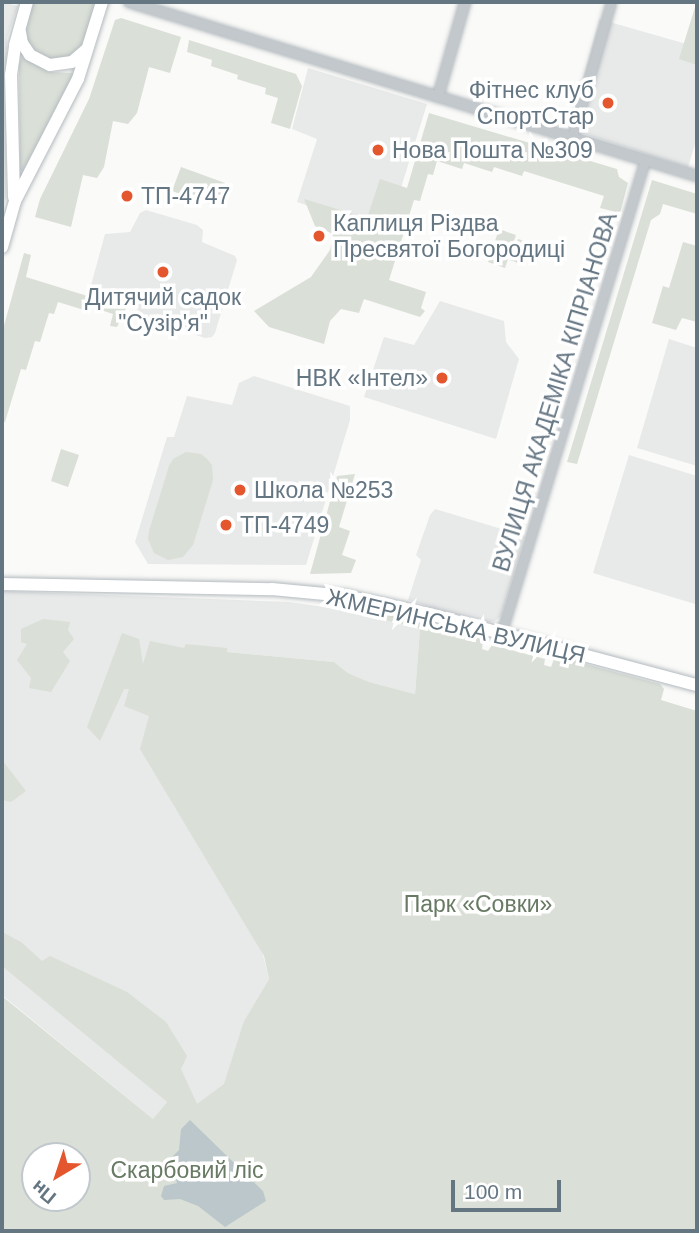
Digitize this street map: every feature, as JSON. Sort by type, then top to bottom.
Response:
[{"type":"main road","points":[[15,201],[11,75],[19,28],[27,2]]},
{"type":"main road","points":[[2,247],[15,201],[78,79],[103,2]]},
{"type":"main road","points":[[19,28],[26,49],[36,60],[50,65],[72,62],[88,47]]},
{"type":"main road","name":"ЖМЕРИНСЬКА ВУЛИЦЯ","points":[[2,584],[272,589],[330,594],[433,615],[697,685]]},
{"type":"street","points":[[129,2],[697,176]]},
{"type":"street","points":[[438,97],[465,2]]},
{"type":"street","points":[[572,138],[611,2]]},
{"type":"street","name":"ВУЛИЦЯ АКАДЕМІКА КІПРІАНОВА","points":[[501,634],[645,160]]},
{"type":"shaded area","points":[[2,2],[18,6],[7,38],[6,197],[2,213]]},
{"type":"shaded area","points":[[599,19],[697,47],[697,138],[688,167],[569,129]]},
{"type":"shaded area","points":[[308,68],[427,104],[387,233],[297,202],[317,139],[292,129]]},
{"type":"shaded area","name":"Дитячий садок \"Сузір'я\"","points":[[146,210],[197,225],[203,230],[202,242],[235,256],[237,260],[212,337],[205,338],[148,319],[129,302],[90,289],[105,234],[130,232],[140,213]]},
{"type":"shaded area","name":"НВК «Інтел»","points":[[440,301],[504,321],[506,342],[519,359],[496,439],[364,397],[384,337],[414,345]]},
{"type":"shaded area","points":[[669,339],[697,348],[697,466],[637,448]]},
{"type":"shaded area","name":"Школа №253","points":[[254,376],[350,406],[350,420],[306,565],[148,564],[135,542],[167,437],[174,437],[187,396],[232,405],[239,383]]},
{"type":"shaded area","points":[[629,455],[697,476],[695,604],[593,573]]},
{"type":"shaded area","points":[[435,509],[525,536],[501,616],[495,621],[485,623],[408,600],[421,560],[416,555],[430,515]]},
{"type":"shaded area","points":[[2,591],[289,602],[345,610],[420,629],[415,694],[369,682],[348,673],[334,662],[227,652],[186,644],[269,979],[244,1021],[222,1113],[169,1101],[2,962]]},
{"type":"shaded area","points":[[2,965],[167,1102],[153,1119],[2,995]]},
{"type":"shaded area","points":[[190,1120],[263,1191],[266,1201],[225,1227],[198,1206],[180,1199],[164,1200],[161,1196],[164,1186],[177,1183],[170,1159],[179,1150],[181,1129]]},
{"type":"green space","points":[[31,2],[97,2],[85,46],[59,63],[33,53],[23,36]]},
{"type":"green space","points":[[691,2],[697,2],[697,65],[679,59],[696,4]]},
{"type":"green space","points":[[121,18],[181,37],[170,73],[149,67],[137,113],[128,124],[113,121],[104,167],[97,178],[83,175],[71,227],[35,217],[40,199],[89,99],[115,20]]},
{"type":"green space","points":[[189,40],[296,74],[302,86],[290,129],[271,123],[278,98],[265,94],[266,88],[237,79],[238,75],[211,66],[212,60],[187,52]]},
{"type":"green space","points":[[22,57],[49,72],[74,73],[23,171],[20,170],[19,64]]},
{"type":"green space","points":[[429,113],[617,169],[619,177],[628,183],[620,213],[600,208],[604,196],[524,171],[522,176],[494,167],[492,172],[464,163],[462,169],[437,161],[433,175],[428,174],[420,201],[414,200],[389,280],[426,292],[421,308],[425,311],[420,317],[364,299],[359,313],[341,309],[330,321],[324,344],[269,327],[254,311],[311,277],[330,250],[333,234],[315,226],[304,199],[367,218],[380,179],[407,188]]},
{"type":"green space","points":[[181,167],[225,183],[217,207],[172,191]]},
{"type":"green space","points":[[652,180],[697,194],[697,214],[663,204],[660,214],[651,220],[577,464],[567,462]]},
{"type":"green space","points":[[499,229],[516,235],[505,268],[488,262]]},
{"type":"green space","points":[[518,239],[531,243],[523,265],[510,260]]},
{"type":"green space","points":[[683,242],[697,246],[697,322],[682,318],[676,330],[652,323],[663,286],[669,288]]},
{"type":"green space","points":[[24,253],[31,255],[26,277],[126,308],[117,327],[110,326],[113,314],[86,305],[84,310],[58,302],[54,314],[49,313],[40,342],[35,341],[26,370],[21,369],[5,422],[2,421],[2,333]]},
{"type":"green space","points":[[61,449],[79,455],[68,487],[51,481]]},
{"type":"green space","points":[[186,452],[201,454],[207,459],[212,465],[213,480],[193,545],[183,557],[168,560],[154,553],[148,539],[149,531],[169,466],[173,459]]},
{"type":"green space","points":[[355,474],[339,527],[350,531],[342,555],[356,560],[351,573],[310,574],[337,476]]},
{"type":"green space","name":"Парк «Совки»","points":[[346,604],[483,639],[482,649],[488,651],[492,645],[545,659],[544,665],[551,667],[555,656],[660,684],[664,689],[661,700],[697,711],[697,1231],[2,1231],[2,996],[153,1119],[167,1102],[2,966],[2,932],[21,942],[42,961],[50,956],[127,992],[166,1022],[187,1056],[181,1069],[197,1104],[224,1084],[244,1021],[269,979],[264,956],[140,749],[149,716],[124,706],[129,689],[124,689],[100,741],[87,727],[122,633],[139,639],[143,664],[150,641],[184,648],[186,644],[227,648],[227,652],[334,662],[348,673],[369,682],[415,694],[420,629],[345,610]]},
{"type":"green space","points":[[43,619],[70,622],[68,630],[74,639],[63,652],[70,661],[51,692],[29,688],[31,678],[17,660],[27,644],[21,642],[21,629]]},
{"type":"green space","points":[[2,760],[26,791],[11,802],[2,800]]},
{"type":"place","name":"Фітнес клуб СпортСтар","points":[[608,103]]},
{"type":"place","name":"Нова Пошта №309","points":[[378,150]]},
{"type":"place","name":"ТП-4747","points":[[127,196]]},
{"type":"place","name":"Каплиця Різдва Пресвятої Богородиці","points":[[319,236]]},
{"type":"place","name":"Дитячий садок \"Сузір'я\"","points":[[163,272]]},
{"type":"place","name":"НВК «Інтел»","points":[[442,378]]},
{"type":"place","name":"Школа №253","points":[[240,490]]},
{"type":"place","name":"ТП-4749","points":[[226,525]]},
{"type":"park label","name":"Скарбовий ліс","points":[[187,1170]]}]
